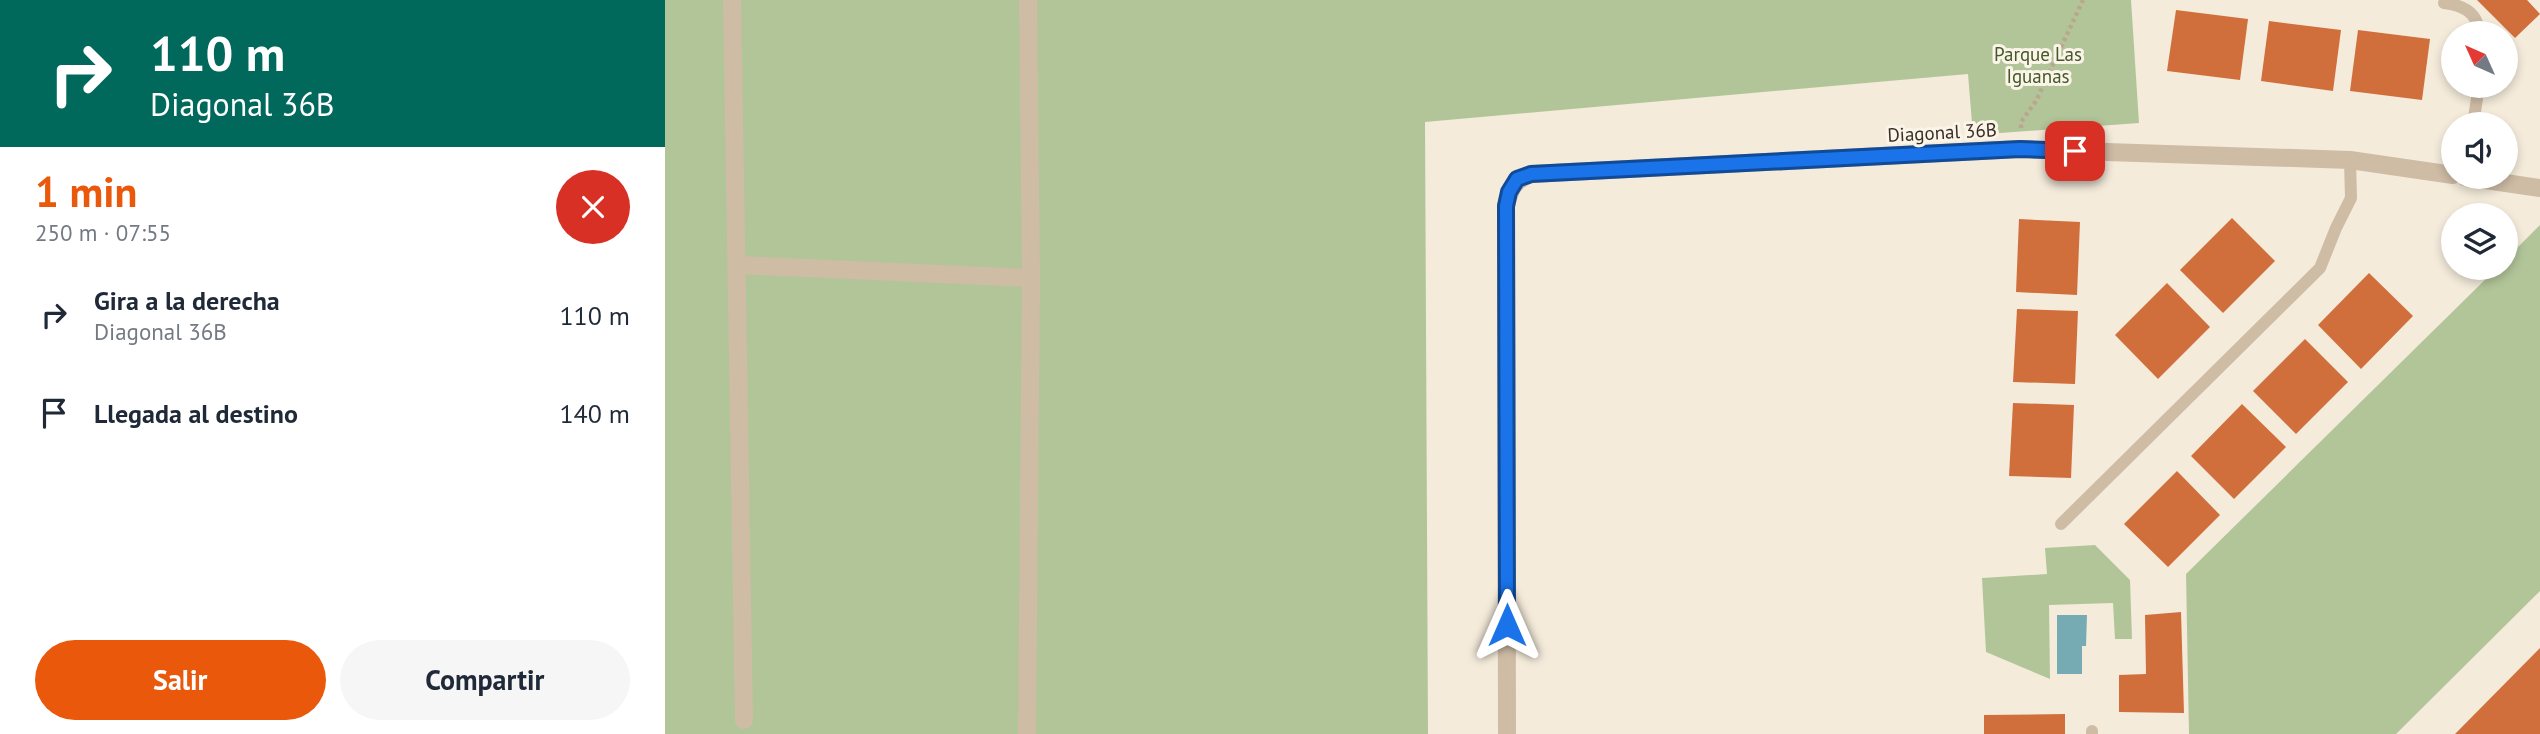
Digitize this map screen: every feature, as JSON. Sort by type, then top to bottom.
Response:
[{"type":"street","points":[[732,0],[744,720]]},
{"type":"street","points":[[1027,734],[1031,278],[1028,0]]},
{"type":"street","name":"Diagonal 36B","points":[[1507,734],[1506,206],[1509,192],[1517,179],[1531,174],[2020,149],[2350,160],[2441,173]]},
{"type":"street","points":[[2518,185],[2540,188]]},
{"type":"street","points":[[737,265],[1031,278]]},
{"type":"lane","points":[[2444,3],[2469,10],[2476,21]]},
{"type":"lane","points":[[2061,524],[2321,268],[2351,198],[2350,160]]},
{"type":"path","points":[[2020,149],[2021,122],[2036,101],[2083,0]]},
{"type":"green space","name":"Parque Las Iguanas","points":[[665,0],[2131,0],[2139,123],[1973,135],[1968,74],[1425,122],[1428,734],[665,734]]},
{"type":"green space","points":[[2540,225],[2540,591],[2396,734],[2189,734],[2186,574],[2485,280],[2518,280],[2518,247]]},
{"type":"green space","points":[[2095,545],[2130,580],[2132,639],[2115,639],[2113,603],[2049,605],[2050,679],[1986,652],[1982,578],[2047,574],[2045,548]]},
{"type":"water","points":[[2057,615],[2087,615],[2086,646],[2082,646],[2082,674],[2057,674]]},
{"type":"building","points":[[2477,0],[2527,0],[2540,14],[2518,35],[2518,21],[2498,21]]},
{"type":"building","points":[[2176,10],[2248,19],[2240,80],[2167,71]]},
{"type":"building","points":[[2269,21],[2341,30],[2333,91],[2261,81]]},
{"type":"building","points":[[2358,30],[2430,39],[2422,100],[2350,91]]},
{"type":"building","points":[[2232,218],[2275,261],[2223,313],[2180,270]]},
{"type":"building","points":[[2019,219],[2080,222],[2077,295],[2016,292]]},
{"type":"building","points":[[2369,273],[2413,316],[2361,369],[2318,325]]},
{"type":"building","points":[[2167,283],[2210,327],[2158,379],[2115,335]]},
{"type":"building","points":[[2017,309],[2078,311],[2075,384],[2013,382]]},
{"type":"building","points":[[2305,339],[2348,382],[2296,434],[2253,391]]},
{"type":"building","points":[[2013,403],[2074,405],[2071,478],[2009,476]]},
{"type":"building","points":[[2242,404],[2286,447],[2234,499],[2191,456]]},
{"type":"building","points":[[2177,471],[2220,515],[2168,567],[2124,524]]},
{"type":"building","points":[[2181,612],[2184,713],[2119,712],[2119,675],[2146,674],[2145,615]]},
{"type":"building","points":[[2540,648],[2540,734],[2455,734]]},
{"type":"building","points":[[2065,714],[2065,734],[1984,734],[1984,715]]},
{"type":"route","points":[[1507,625],[1506,206],[1509,192],[1517,179],[1531,174],[1613,169],[2020,149],[2075,151]]}]
